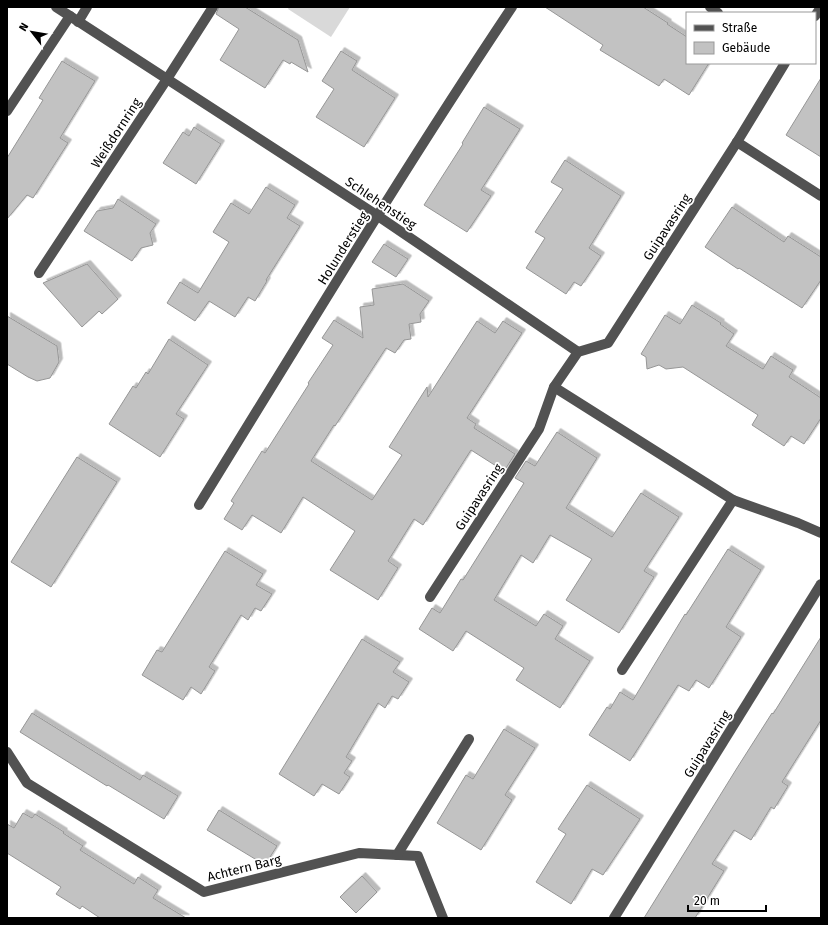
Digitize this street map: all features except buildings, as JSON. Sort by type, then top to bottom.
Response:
[{"type":"street","name":"Schlehenstieg","points":[[56,7],[378,216],[578,352]]},
{"type":"street","points":[[7,111],[74,19],[87,7]]},
{"type":"street","name":"Weißdornring","points":[[39,273],[213,7]]},
{"type":"street","name":"Holunderstieg","points":[[199,505],[378,216],[512,7]]},
{"type":"street","name":"Guipavasring","points":[[430,597],[539,429],[554,386],[578,352],[608,342],[737,142],[784,64]]},
{"type":"street","points":[[737,142],[821,196]]},
{"type":"street","points":[[554,386],[733,500],[798,523],[821,533]]},
{"type":"street","points":[[622,670],[733,500]]},
{"type":"street","name":"Guipavasring","points":[[614,918],[821,584]]},
{"type":"street","points":[[397,855],[469,740]]},
{"type":"street","name":"Achtern Barg","points":[[7,752],[27,783],[204,892],[359,853],[418,856],[443,918]]},
{"type":"shaded area","points":[[289,7],[350,7],[331,37],[288,9]]}]
